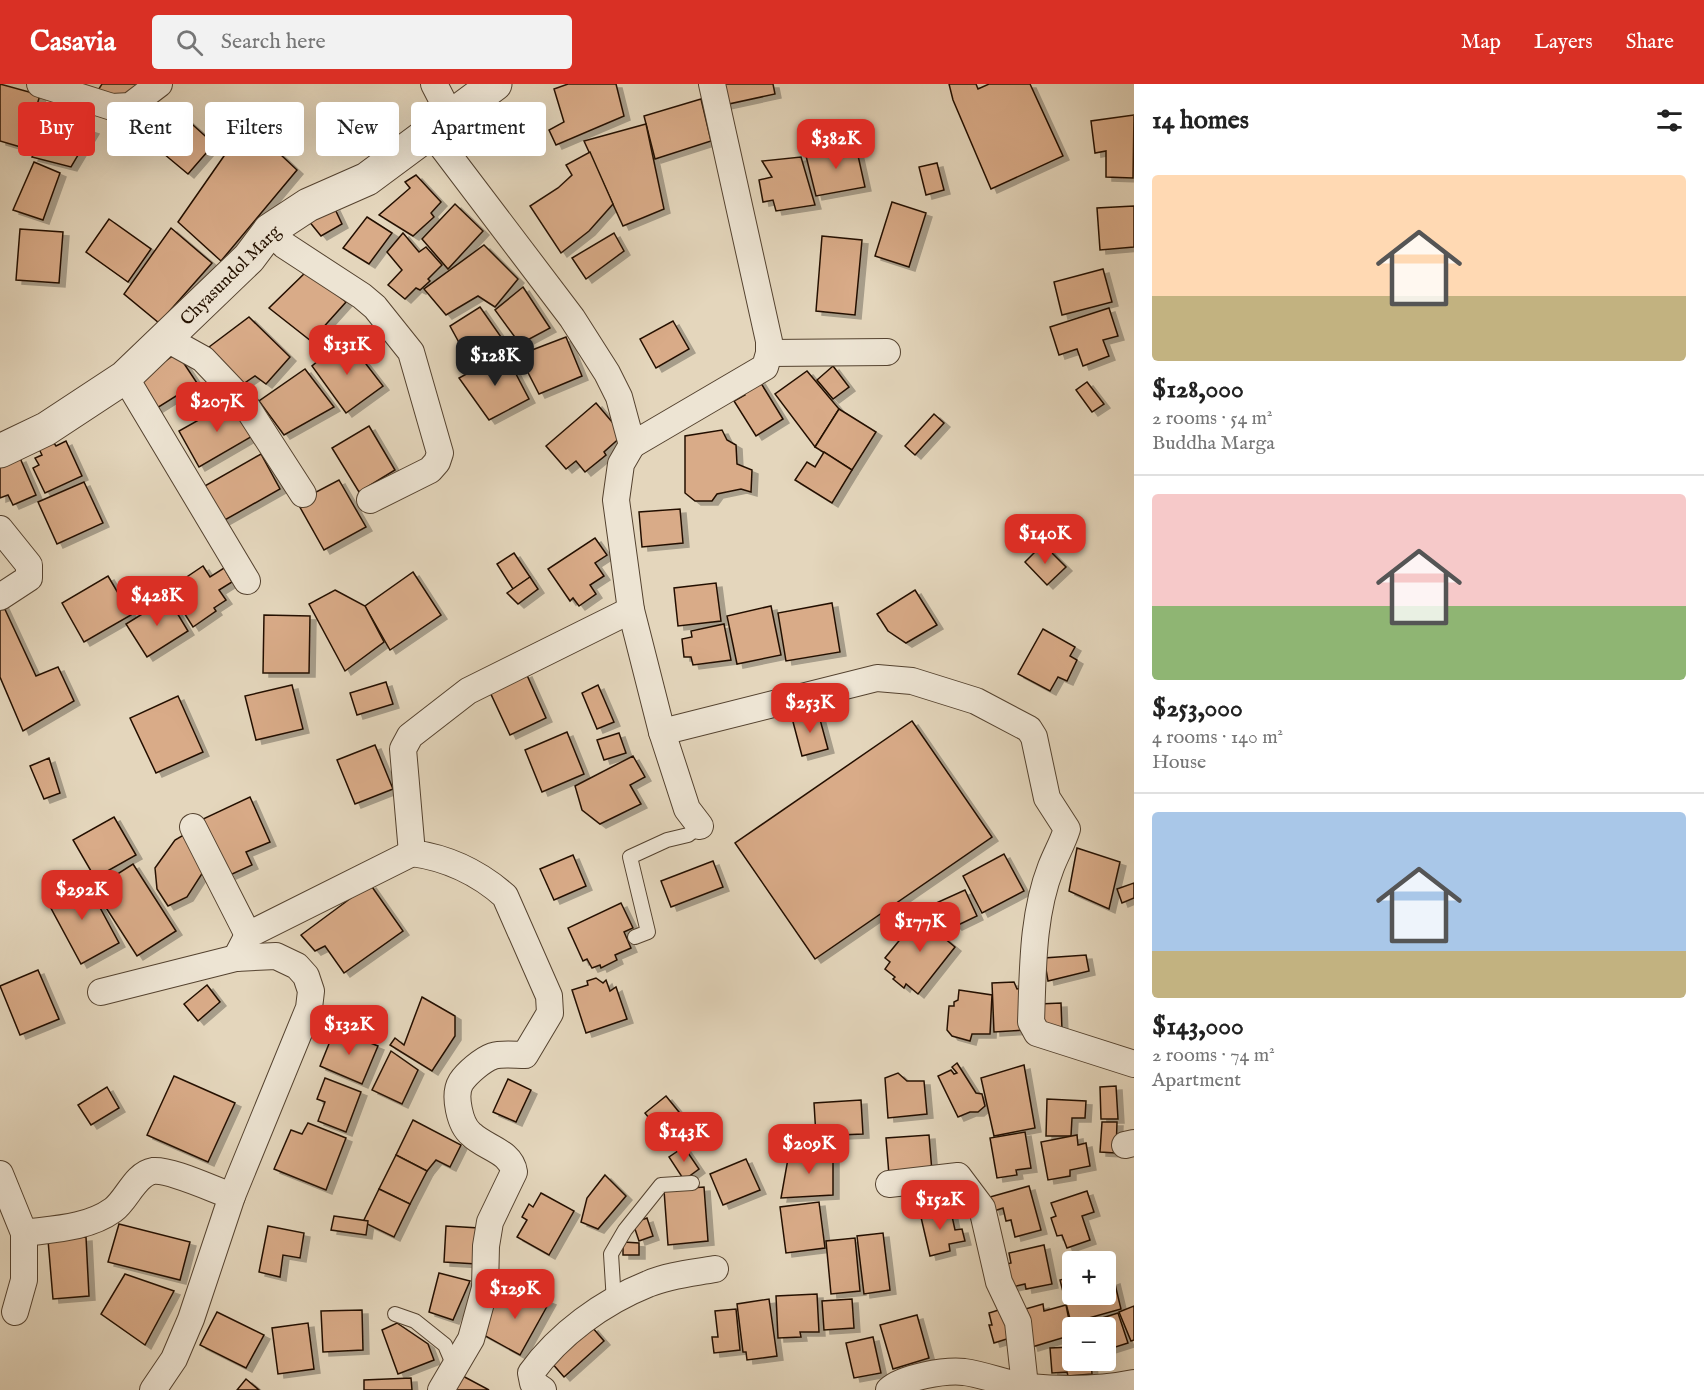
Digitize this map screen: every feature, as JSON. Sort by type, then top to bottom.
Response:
[{"type":"street","points":[[40,84],[112,107],[130,106],[159,84]]},
{"type":"street","points":[[434,84],[437,102]]},
{"type":"street","name":"Chyasundol Marg","points":[[471,102],[495,84]]},
{"type":"street","points":[[700,826],[687,809],[662,732],[631,610],[616,500],[621,464],[632,445],[765,368],[769,352],[769,341],[752,269],[738,193],[712,84]]},
{"type":"street","name":"Chyasundol Marg","points":[[0,451],[46,429],[125,377],[249,258],[270,230],[308,205],[367,179],[411,147]]},
{"type":"street","points":[[462,156],[595,355],[619,397],[632,445]]},
{"type":"street","points":[[270,230],[284,245],[375,307],[411,352],[440,453],[437,462],[430,470],[370,500]]},
{"type":"street","points":[[167,339],[203,359],[243,401],[303,494]]},
{"type":"street","points":[[769,352],[887,352]]},
{"type":"street","points":[[125,377],[247,581]]},
{"type":"street","points":[[0,529],[29,565],[29,578],[0,597]]},
{"type":"street","points":[[412,853],[403,749],[410,736],[468,691],[631,610]]},
{"type":"street","points":[[662,732],[876,678],[912,681],[976,701],[1029,729],[1034,737],[1047,798],[1067,829],[1051,867],[1038,916],[1031,1022],[1037,1033],[1134,1064]]},
{"type":"street","points":[[193,827],[248,935]]},
{"type":"street","points":[[236,958],[248,935],[412,853],[436,856],[465,868],[493,885],[505,896],[549,996],[550,1013],[525,1054],[493,1056],[470,1072],[459,1084],[460,1117],[470,1134],[505,1155],[513,1164],[514,1172],[490,1222],[486,1246],[485,1288],[471,1339],[441,1390]]},
{"type":"street","points":[[101,992],[236,958],[276,956],[297,966],[306,976],[311,991],[309,1008],[232,1196],[191,1319],[174,1359],[153,1390]]},
{"type":"street","points":[[24,1233],[86,1224],[114,1209],[140,1179],[150,1172],[164,1171],[232,1196]]},
{"type":"street","points":[[0,1174],[24,1233],[24,1280],[15,1312]]},
{"type":"street","points":[[889,1184],[958,1176],[982,1208],[999,1282],[1018,1322],[1025,1386]]},
{"type":"street","points":[[543,1390],[533,1383],[531,1373],[546,1353],[580,1324],[648,1284],[678,1275],[715,1269]]},
{"type":"street","points":[[889,1390],[897,1383],[924,1376],[963,1372],[1025,1386],[1113,1389],[1134,1383]]},
{"type":"lane","points":[[634,937],[648,932],[630,857],[667,840],[688,835],[700,826]]},
{"type":"lane","points":[[614,1302],[611,1254],[625,1230],[661,1185],[692,1183]]},
{"type":"lane","points":[[395,1314],[415,1321],[445,1345],[454,1366]]},
{"type":"building","points":[[0,84],[40,95],[38,102],[18,102],[18,146],[0,141]]},
{"type":"building","points":[[102,84],[142,84],[137,98],[95,95]]},
{"type":"building","points":[[568,84],[616,84],[624,116],[556,145],[549,130],[564,122],[554,89]]},
{"type":"building","points":[[720,84],[773,84],[775,94],[724,105]]},
{"type":"building","points":[[949,84],[976,84],[978,89],[989,84],[1030,84],[1063,156],[991,189],[953,100]]},
{"type":"building","points":[[701,99],[711,141],[655,159],[644,116]]},
{"type":"building","points":[[1134,115],[1133,178],[1106,177],[1106,151],[1095,153],[1091,121]]},
{"type":"building","points":[[646,124],[664,209],[623,226],[584,141]]},
{"type":"building","points":[[193,125],[205,136],[205,154],[188,174],[166,156],[193,156]]},
{"type":"building","points":[[855,142],[865,187],[816,196],[806,156]]},
{"type":"building","points":[[590,152],[613,204],[589,231],[561,253],[530,206],[558,188],[572,175],[566,165]]},
{"type":"building","points":[[32,156],[78,156],[71,167]]},
{"type":"building","points":[[224,156],[282,156],[297,170],[221,261],[178,222]]},
{"type":"building","points":[[801,157],[815,205],[776,211],[773,200],[763,202],[759,180],[772,177],[762,161]]},
{"type":"building","points":[[34,162],[60,173],[43,220],[13,210]]},
{"type":"building","points":[[937,163],[944,190],[926,195],[919,167]]},
{"type":"building","points":[[416,175],[441,202],[431,213],[434,217],[413,236],[379,215],[410,188],[405,182]]},
{"type":"building","points":[[892,202],[926,213],[909,267],[875,256]]},
{"type":"building","points":[[455,204],[483,231],[448,269],[422,239]]},
{"type":"building","points":[[1134,206],[1134,247],[1100,250],[1097,208]]},
{"type":"building","points":[[334,207],[342,224],[321,236],[308,220]]},
{"type":"building","points":[[367,217],[392,233],[369,264],[343,248]]},
{"type":"building","points":[[109,219],[151,249],[128,282],[86,252]]},
{"type":"building","points":[[171,228],[212,263],[159,323],[124,294]]},
{"type":"building","points":[[20,229],[63,232],[59,283],[16,280]]},
{"type":"building","points":[[403,233],[419,252],[426,247],[442,265],[428,279],[430,281],[420,290],[416,288],[405,299],[388,285],[402,270],[387,252]]},
{"type":"building","points":[[614,233],[624,251],[586,279],[572,258]]},
{"type":"building","points":[[822,236],[862,240],[855,315],[816,311]]},
{"type":"building","points":[[484,245],[518,279],[495,307],[478,296],[446,315],[424,289]]},
{"type":"building","points":[[1103,269],[1112,302],[1062,315],[1054,282]]},
{"type":"building","points":[[307,271],[346,302],[311,341],[269,308]]},
{"type":"building","points":[[523,287],[550,328],[520,344],[495,310]]},
{"type":"building","points":[[480,307],[501,337],[468,359],[450,326]]},
{"type":"building","points":[[1109,308],[1118,336],[1103,340],[1109,356],[1083,366],[1077,349],[1059,355],[1050,327]]},
{"type":"building","points":[[249,317],[290,357],[266,384],[255,376],[243,384],[209,347]]},
{"type":"building","points":[[673,321],[689,349],[656,368],[640,339]]},
{"type":"building","points":[[566,337],[582,376],[539,394],[519,355]]},
{"type":"building","points":[[346,338],[383,386],[346,413],[312,366]]},
{"type":"building","points":[[177,353],[197,383],[149,413],[132,384]]},
{"type":"building","points":[[505,353],[529,399],[489,420],[459,378]]},
{"type":"building","points":[[833,366],[849,387],[833,399],[817,380]]},
{"type":"building","points":[[305,369],[334,407],[284,435],[259,401]]},
{"type":"building","points":[[807,371],[839,409],[815,447],[775,394]]},
{"type":"building","points":[[759,380],[783,419],[756,436],[734,401],[745,395],[743,390]]},
{"type":"building","points":[[1087,382],[1104,404],[1092,412],[1076,390]]},
{"type":"building","points":[[234,400],[256,434],[199,467],[179,431]]},
{"type":"building","points":[[596,403],[623,435],[604,452],[606,455],[585,472],[576,461],[566,469],[546,446]]},
{"type":"building","points":[[839,409],[876,432],[852,470],[815,447]]},
{"type":"building","points":[[934,414],[944,423],[915,455],[905,446]]},
{"type":"building","points":[[369,426],[395,470],[359,492],[332,448]]},
{"type":"building","points":[[722,430],[727,440],[736,445],[737,464],[752,470],[751,492],[741,489],[717,494],[712,501],[695,501],[685,493],[685,436]]},
{"type":"building","points":[[66,441],[82,476],[45,493],[33,468],[39,465],[35,458],[42,455],[39,449],[54,443],[56,446]]},
{"type":"building","points":[[824,452],[852,470],[832,503],[795,480],[807,462],[815,467]]},
{"type":"building","points":[[261,454],[280,489],[223,521],[203,487]]},
{"type":"building","points":[[20,458],[36,495],[13,505],[8,495],[0,498],[0,467]]},
{"type":"building","points":[[339,480],[366,527],[324,550],[297,502]]},
{"type":"building","points":[[84,482],[103,523],[57,544],[38,502]]},
{"type":"building","points":[[680,509],[683,543],[642,547],[639,512]]},
{"type":"building","points":[[595,538],[607,555],[595,563],[604,576],[590,585],[596,594],[579,606],[573,598],[570,601],[548,569]]},
{"type":"building","points":[[1043,544],[1066,567],[1047,585],[1025,562]]},
{"type":"building","points":[[514,553],[530,577],[513,589],[497,564]]},
{"type":"building","points":[[203,566],[210,577],[224,568],[232,582],[219,590],[226,600],[214,608],[216,611],[193,627],[169,589]]},
{"type":"building","points":[[413,572],[441,615],[390,650],[365,606]]},
{"type":"building","points":[[108,576],[131,615],[84,642],[62,603]]},
{"type":"building","points":[[530,577],[538,589],[518,604],[507,593]]},
{"type":"building","points":[[716,583],[721,621],[678,626],[674,588]]},
{"type":"building","points":[[335,590],[365,606],[384,642],[345,671],[309,604]]},
{"type":"building","points":[[915,590],[937,625],[906,643],[888,631],[877,614]]},
{"type":"building","points":[[168,598],[188,631],[147,657],[126,624]]},
{"type":"building","points":[[2,603],[36,676],[58,667],[74,701],[23,731],[0,677],[0,604]]},
{"type":"building","points":[[832,603],[840,652],[786,661],[778,613]]},
{"type":"building","points":[[771,606],[781,655],[737,664],[727,616]]},
{"type":"building","points":[[264,615],[310,616],[309,673],[263,673]]},
{"type":"building","points":[[724,624],[731,660],[693,665],[691,657],[684,657],[682,639],[692,637],[691,631]]},
{"type":"building","points":[[1043,629],[1075,647],[1070,656],[1077,660],[1067,681],[1058,677],[1050,691],[1018,674]]},
{"type":"building","points":[[526,673],[546,718],[510,735],[489,690]]},
{"type":"building","points":[[386,682],[393,704],[357,715],[350,693]]},
{"type":"building","points":[[292,685],[303,729],[256,740],[245,696]]},
{"type":"building","points":[[598,685],[614,722],[597,729],[582,693]]},
{"type":"building","points":[[178,696],[203,752],[156,773],[130,718]]},
{"type":"building","points":[[818,712],[828,749],[802,756],[792,718]]},
{"type":"building","points":[[912,721],[992,837],[815,959],[735,843]]},
{"type":"building","points":[[567,732],[584,774],[542,792],[525,750]]},
{"type":"building","points":[[619,733],[626,753],[604,760],[597,740]]},
{"type":"building","points":[[375,745],[393,789],[355,804],[337,760]]},
{"type":"building","points":[[633,756],[645,777],[630,785],[641,804],[600,824],[582,810],[575,786]]},
{"type":"building","points":[[49,758],[60,793],[44,799],[30,766]]},
{"type":"building","points":[[250,797],[270,842],[246,852],[252,865],[230,875],[203,819]]},
{"type":"building","points":[[114,817],[136,855],[95,878],[73,840]]},
{"type":"building","points":[[187,833],[205,869],[187,897],[168,906],[157,889],[155,868],[175,840]]},
{"type":"building","points":[[1077,848],[1120,862],[1109,909],[1069,891]]},
{"type":"building","points":[[1004,854],[1024,891],[982,913],[963,876]]},
{"type":"building","points":[[573,855],[586,886],[554,900],[540,869]]},
{"type":"building","points":[[713,861],[723,887],[671,907],[661,881]]},
{"type":"building","points":[[133,864],[176,931],[137,956],[94,889]]},
{"type":"building","points":[[84,878],[119,943],[81,964],[46,899]]},
{"type":"building","points":[[1134,883],[1134,898],[1122,903],[1117,889]]},
{"type":"building","points":[[370,884],[403,931],[344,973],[325,946],[315,951],[301,935]]},
{"type":"building","points":[[965,890],[977,916],[956,926],[934,904]]},
{"type":"building","points":[[621,903],[633,928],[624,932],[631,948],[615,955],[617,960],[601,968],[600,965],[592,968],[587,959],[583,961],[568,928]]},
{"type":"building","points":[[925,909],[949,928],[943,937],[955,947],[918,994],[906,984],[904,988],[893,979],[895,977],[885,969],[890,962],[885,958]]},
{"type":"building","points":[[1086,955],[1089,971],[1048,981],[1044,958]]},
{"type":"building","points":[[38,970],[59,1019],[20,1035],[0,986]]},
{"type":"building","points":[[596,978],[603,983],[606,980],[610,991],[616,987],[627,1019],[586,1033],[572,990],[588,985],[587,981]]},
{"type":"building","points":[[1014,982],[1017,989],[1024,988],[1026,1030],[994,1032],[992,983]]},
{"type":"building","points":[[207,985],[220,1002],[198,1021],[184,1004]]},
{"type":"building","points":[[959,990],[992,995],[990,1034],[972,1034],[970,1041],[952,1036],[947,1030],[949,1006],[954,1006],[954,1002],[958,1000]]},
{"type":"building","points":[[422,997],[455,1016],[455,1036],[432,1071],[390,1045],[395,1038],[404,1045]]},
{"type":"building","points":[[1061,1003],[1062,1030],[1040,1031],[1039,1004]]},
{"type":"building","points":[[335,1029],[378,1046],[362,1084],[320,1066]]},
{"type":"building","points":[[391,1051],[418,1070],[402,1104],[372,1090]]},
{"type":"building","points":[[957,1063],[976,1093],[982,1094],[985,1106],[978,1112],[970,1112],[958,1117],[938,1076],[951,1070],[954,1074],[957,1073],[952,1067]]},
{"type":"building","points":[[1024,1065],[1035,1128],[994,1136],[981,1078]]},
{"type":"building","points":[[898,1073],[907,1081],[924,1081],[927,1114],[888,1118],[885,1078]]},
{"type":"building","points":[[174,1076],[235,1103],[208,1162],[147,1135]]},
{"type":"building","points":[[325,1078],[361,1092],[346,1132],[318,1121],[325,1102],[317,1099]]},
{"type":"building","points":[[508,1079],[531,1090],[516,1122],[493,1112]]},
{"type":"building","points":[[1116,1086],[1118,1119],[1101,1119],[1100,1087]]},
{"type":"building","points":[[107,1087],[119,1108],[91,1125],[78,1105]]},
{"type":"building","points":[[666,1096],[683,1117],[662,1134],[645,1113]]},
{"type":"building","points":[[1047,1099],[1086,1101],[1085,1118],[1072,1118],[1071,1136],[1046,1136]]},
{"type":"building","points":[[861,1100],[863,1134],[816,1136],[814,1103]]},
{"type":"building","points":[[701,1117],[709,1130],[690,1142],[682,1128]]},
{"type":"building","points":[[413,1120],[461,1145],[450,1167],[436,1160],[427,1171],[396,1155]]},
{"type":"building","points":[[1102,1122],[1117,1122],[1116,1153],[1100,1152]]},
{"type":"building","points":[[308,1123],[346,1138],[326,1190],[274,1169],[291,1130],[302,1134]]},
{"type":"building","points":[[1025,1132],[1031,1168],[1016,1170],[1017,1175],[997,1178],[990,1138]]},
{"type":"building","points":[[929,1135],[932,1172],[889,1175],[886,1138]]},
{"type":"building","points":[[1077,1135],[1078,1145],[1086,1143],[1090,1166],[1070,1170],[1070,1176],[1048,1180],[1041,1142]]},
{"type":"building","points":[[684,1147],[699,1169],[684,1180],[669,1157]]},
{"type":"building","points":[[833,1152],[833,1195],[781,1198],[789,1153]]},
{"type":"building","points":[[396,1155],[427,1171],[410,1204],[379,1189]]},
{"type":"building","points":[[746,1159],[760,1190],[723,1205],[710,1174]]},
{"type":"building","points":[[605,1175],[626,1196],[598,1229],[581,1222],[587,1198]]},
{"type":"building","points":[[1029,1186],[1041,1230],[1015,1237],[1011,1220],[1006,1221],[1003,1208],[994,1211],[990,1197]]},
{"type":"building","points":[[704,1187],[708,1241],[668,1245],[664,1190]]},
{"type":"building","points":[[379,1189],[410,1204],[394,1237],[363,1222]]},
{"type":"building","points":[[1087,1191],[1094,1212],[1082,1216],[1090,1240],[1067,1248],[1062,1235],[1057,1236],[1051,1218],[1056,1216],[1051,1203]]},
{"type":"building","points":[[541,1193],[574,1211],[549,1255],[517,1237],[527,1220],[522,1217],[529,1204],[533,1207]]},
{"type":"building","points":[[819,1202],[825,1248],[786,1253],[780,1207]]},
{"type":"building","points":[[950,1207],[955,1230],[962,1229],[965,1241],[949,1244],[950,1251],[930,1256],[920,1213]]},
{"type":"building","points":[[334,1216],[368,1221],[366,1235],[331,1230]]},
{"type":"building","points":[[647,1218],[653,1236],[639,1241],[633,1223]]},
{"type":"building","points":[[119,1224],[190,1242],[180,1280],[108,1262]]},
{"type":"building","points":[[268,1226],[304,1233],[300,1258],[283,1255],[280,1277],[259,1272]]},
{"type":"building","points":[[446,1226],[479,1228],[477,1264],[444,1262]]},
{"type":"building","points":[[883,1233],[890,1290],[864,1294],[857,1236]]},
{"type":"building","points":[[86,1237],[89,1296],[53,1299],[48,1240]]},
{"type":"building","points":[[855,1238],[860,1291],[831,1294],[826,1241]]},
{"type":"building","points":[[623,1242],[639,1243],[639,1255],[623,1255]]},
{"type":"building","points":[[1044,1245],[1052,1284],[1026,1289],[1025,1284],[1008,1288],[1003,1265],[1011,1263],[1009,1253]]},
{"type":"building","points":[[439,1273],[470,1281],[453,1320],[429,1312]]},
{"type":"building","points":[[125,1274],[174,1291],[145,1345],[101,1314]]},
{"type":"building","points":[[1116,1288],[1121,1309],[1092,1317],[1069,1317],[1066,1305],[1116,1305]]},
{"type":"building","points":[[520,1289],[550,1301],[520,1355],[480,1333],[498,1296],[515,1299]]},
{"type":"building","points":[[817,1294],[819,1332],[800,1332],[801,1337],[778,1338],[776,1296]]},
{"type":"building","points":[[769,1299],[777,1356],[747,1360],[746,1352],[743,1352],[737,1304]]},
{"type":"building","points":[[852,1299],[854,1328],[824,1330],[822,1301]]},
{"type":"building","points":[[1043,1304],[1044,1311],[1066,1305],[1068,1317],[1062,1317],[1062,1338],[1032,1347],[1022,1310]]},
{"type":"building","points":[[1134,1306],[1134,1340],[1131,1341],[1119,1312]]},
{"type":"building","points":[[1005,1308],[1013,1337],[994,1343],[989,1325],[992,1325],[989,1313]]},
{"type":"building","points":[[736,1309],[740,1350],[714,1353],[712,1337],[718,1337],[715,1311]]},
{"type":"building","points":[[362,1310],[363,1350],[323,1352],[321,1311]]},
{"type":"building","points":[[217,1312],[264,1335],[246,1368],[200,1345]]},
{"type":"building","points":[[1118,1313],[1128,1343],[1116,1347],[1116,1317],[1105,1317]]},
{"type":"building","points":[[917,1315],[929,1358],[893,1369],[880,1325]]},
{"type":"building","points":[[308,1323],[314,1369],[278,1374],[272,1328]]},
{"type":"building","points":[[397,1323],[428,1344],[434,1360],[398,1374],[382,1330]]},
{"type":"building","points":[[592,1327],[604,1341],[564,1377],[551,1362]]},
{"type":"building","points":[[873,1337],[881,1373],[854,1378],[846,1343]]},
{"type":"building","points":[[1062,1347],[1062,1371],[1092,1371],[1092,1374],[1068,1376],[1067,1372],[1052,1373],[1050,1348]]},
{"type":"building","points":[[459,1374],[489,1390],[451,1390]]},
{"type":"building","points":[[411,1378],[412,1390],[364,1390],[364,1380]]},
{"type":"building","points":[[246,1379],[259,1390],[237,1390]]}]
